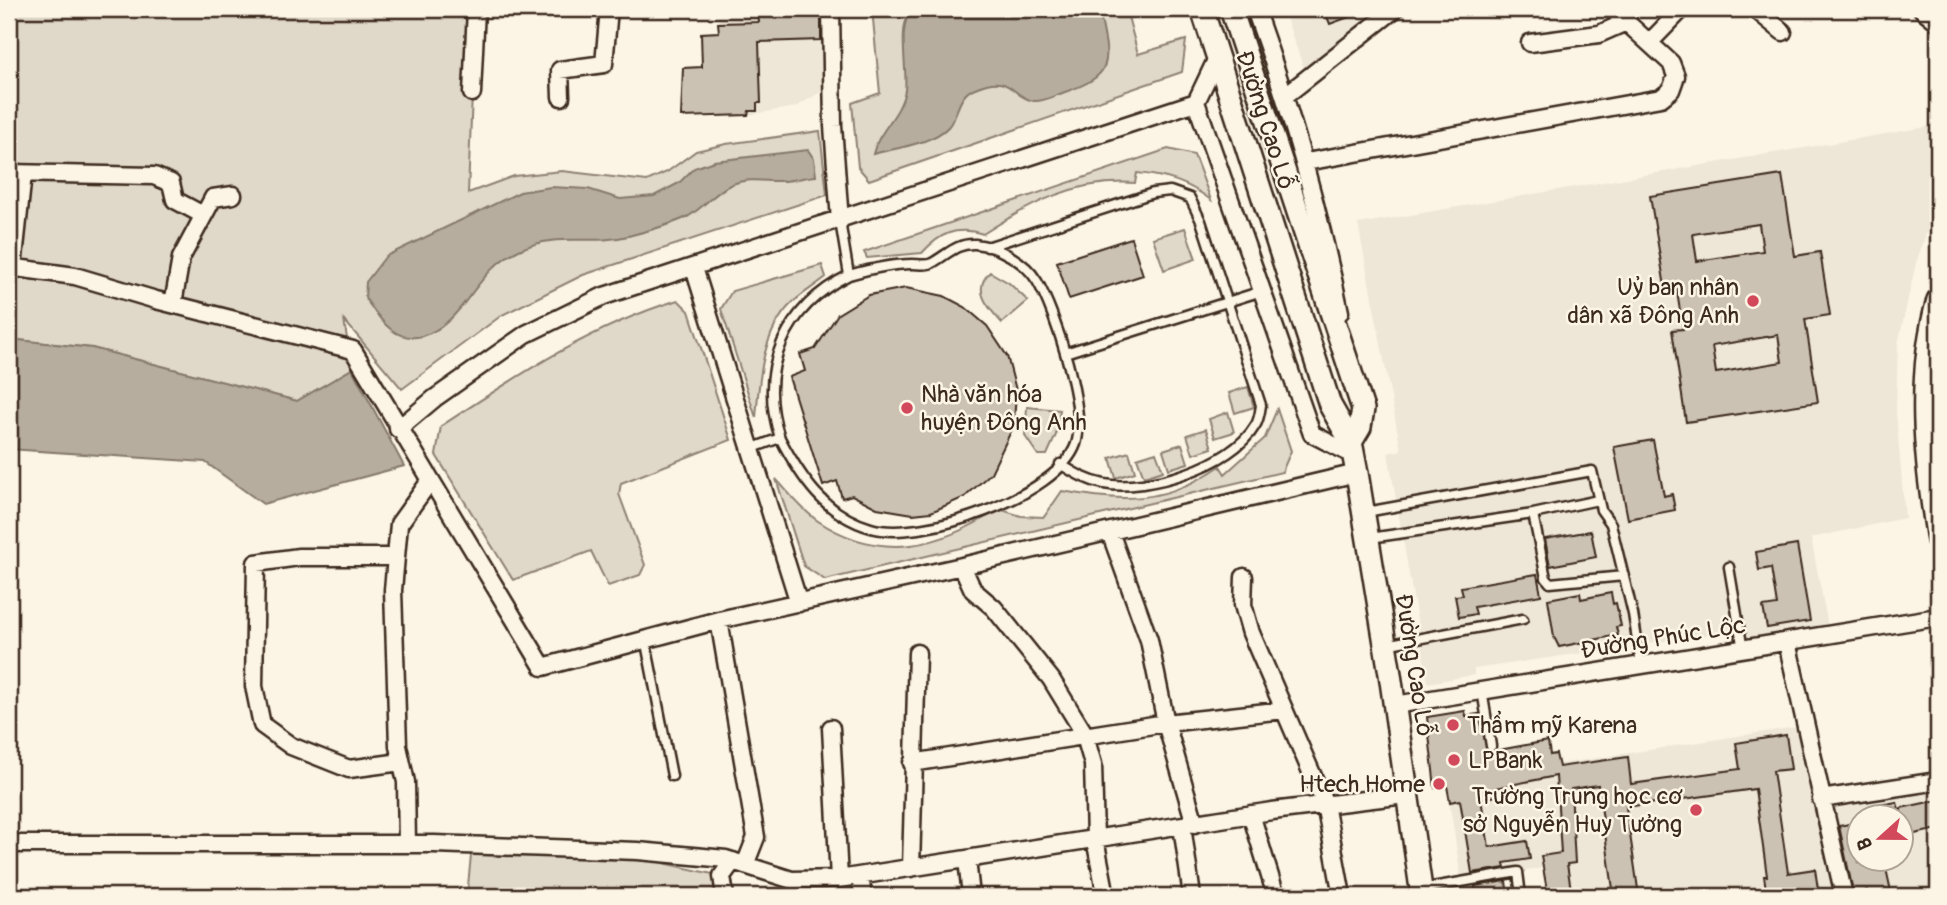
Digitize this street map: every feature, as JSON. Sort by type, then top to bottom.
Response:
[{"type":"main road","name":"Đường Cao Lỗ","points":[[1202,9],[1330,405],[1354,457],[1395,705],[1421,893]]},
{"type":"main road","name":"Đường Cao Lỗ","points":[[1235,19],[1363,409],[1354,457]]},
{"type":"main road","points":[[1938,300],[1928,357],[1925,422],[1929,483],[1938,540]]},
{"type":"street","points":[[472,93],[476,9]]},
{"type":"street","points":[[561,97],[560,70],[604,64],[609,9]]},
{"type":"street","points":[[831,9],[833,126],[840,221]]},
{"type":"street","points":[[1286,95],[1395,9]]},
{"type":"street","points":[[1306,162],[1661,99],[1671,90],[1676,76],[1671,64],[1612,9]]},
{"type":"street","points":[[1650,43],[1682,9]]},
{"type":"street","points":[[1755,9],[1783,32]]},
{"type":"street","points":[[1922,9],[1938,22]]},
{"type":"street","points":[[1235,19],[1257,15],[1286,95],[1306,162],[1350,366]]},
{"type":"street","points":[[1530,43],[1599,34],[1624,23]]},
{"type":"street","points":[[1217,58],[1196,102],[1312,434],[1354,457]]},
{"type":"street","points":[[398,429],[435,398],[526,334],[604,296],[840,221],[1196,102]]},
{"type":"street","points":[[203,215],[175,200],[171,183],[155,176],[16,174],[11,267],[75,276],[353,350],[543,667],[719,620],[1110,532],[1354,457]]},
{"type":"street","points":[[173,304],[181,258],[203,215],[213,198],[233,195]]},
{"type":"street","points":[[694,268],[799,603]]},
{"type":"street","points":[[407,844],[406,782],[398,746],[393,590],[399,524],[430,481]]},
{"type":"street","points":[[1110,532],[1149,640],[1188,825],[1192,896]]},
{"type":"street","points":[[396,557],[299,557],[256,563],[254,686],[262,725],[291,746],[349,769],[401,762]]},
{"type":"street","points":[[962,566],[973,590],[994,608],[1051,679],[1084,733],[1093,764],[1095,839],[1106,896]]},
{"type":"street","points":[[1244,577],[1243,605],[1325,804],[1342,896]]},
{"type":"street","name":"Đường Phúc Lộc","points":[[1395,705],[1938,617]]},
{"type":"street","points":[[719,620],[756,837],[739,863],[722,876],[725,896]]},
{"type":"street","points":[[1787,642],[1844,896]]},
{"type":"street","points":[[911,868],[917,653]]},
{"type":"street","points":[[912,763],[1084,733],[1284,710]]},
{"type":"street","points":[[831,728],[839,879]]},
{"type":"street","points":[[1821,799],[1938,780]]},
{"type":"street","points":[[9,844],[407,844],[638,851],[739,863],[792,880],[839,879],[1251,814],[1406,795]]},
{"type":"street","points":[[1251,814],[1276,896]]},
{"type":"street","points":[[967,859],[971,896]]},
{"type":"street","points":[[860,877],[863,896]]},
{"type":"lane","points":[[986,247],[1153,192],[1170,191],[1190,198],[1197,207],[1261,405],[1256,425],[1242,442],[1207,463],[1144,485],[1124,487],[1085,480],[1060,464]]},
{"type":"lane","points":[[840,221],[849,275]]},
{"type":"lane","points":[[972,244],[986,247],[1008,254],[1036,279],[1065,353],[1078,414],[1076,444],[1045,481],[1005,503],[958,521],[923,530],[895,532],[871,529],[842,516],[819,499],[799,475],[780,438],[770,391],[783,338],[805,307],[827,286],[849,275],[883,266],[931,264],[955,248],[972,244]]},
{"type":"lane","points":[[1065,353],[1262,290]]},
{"type":"lane","points":[[750,449],[780,438]]},
{"type":"lane","points":[[1363,512],[1592,471],[1601,510],[1611,524],[1624,576],[1640,664]]},
{"type":"lane","points":[[1368,538],[1533,514],[1598,500]]},
{"type":"lane","points":[[1533,514],[1546,578],[1550,583],[1624,576]]},
{"type":"lane","points":[[1729,567],[1743,650]]},
{"type":"lane","points":[[1385,645],[1523,619]]},
{"type":"lane","points":[[645,638],[672,776]]},
{"type":"lane","points":[[1482,690],[1490,746]]},
{"type":"lane","points":[[1421,893],[1518,872],[1521,896]]},
{"type":"shaded area","points":[[9,9],[422,9],[475,20],[468,193],[514,176],[562,171],[647,181],[667,172],[696,151],[726,144],[820,131],[827,195],[583,275],[502,315],[402,389],[344,320],[352,369],[297,401],[92,348],[9,339]]},
{"type":"shaded area","points":[[872,9],[1126,9],[1138,54],[1186,40],[1182,72],[869,180],[858,167],[852,103],[880,93]]},
{"type":"shaded area","points":[[913,9],[1032,9],[1041,16],[1050,16],[1060,9],[1099,9],[1106,62],[1102,71],[1094,78],[1041,100],[1026,99],[1004,84],[987,84],[975,88],[961,100],[952,122],[941,133],[933,138],[873,154],[903,99],[906,81],[905,25]]},
{"type":"shaded area","points":[[1283,9],[1370,9],[1373,18],[1305,72]]},
{"type":"shaded area","points":[[822,14],[824,90],[796,107],[748,115],[681,117],[681,88],[702,67],[701,33],[718,32],[719,16]]},
{"type":"shaded area","points":[[1938,125],[1938,200],[1916,263],[1898,344],[1896,412],[1905,518],[1811,538],[1828,626],[1729,640],[1725,632],[1474,669],[1474,675],[1428,683],[1388,453],[1401,450],[1358,224]]},
{"type":"shaded area","points":[[1168,149],[1194,155],[1211,200],[1176,181],[1137,173],[1135,183],[1093,185],[1055,195],[1019,212],[983,234],[965,231],[949,233],[935,240],[922,253],[867,258],[864,252]]},
{"type":"shaded area","points":[[808,150],[814,159],[816,176],[784,181],[739,182],[721,191],[689,216],[659,228],[614,239],[548,241],[519,250],[491,270],[449,321],[422,336],[403,336],[396,333],[382,321],[365,298],[366,282],[386,256],[520,192],[551,187],[588,189],[620,199],[654,196],[679,183],[694,168],[714,161]]},
{"type":"shaded area","points":[[1185,228],[1196,259],[1164,270],[1153,238]]},
{"type":"shaded area","points":[[822,265],[826,277],[791,304],[774,329],[764,358],[756,418],[721,309],[732,291]]},
{"type":"shaded area","points":[[990,272],[1009,283],[1028,301],[1002,323],[987,305],[982,292],[982,285]]},
{"type":"shaded area","points":[[678,300],[689,311],[731,440],[621,483],[619,494],[645,565],[640,575],[608,586],[591,551],[513,580],[436,455],[441,426],[555,354],[615,324]]},
{"type":"shaded area","points":[[9,339],[92,348],[297,401],[352,369],[404,466],[263,504],[205,462],[9,449]]},
{"type":"shaded area","points":[[1248,387],[1254,407],[1235,413],[1229,393]]},
{"type":"shaded area","points":[[1027,407],[1060,410],[1056,435],[1047,455],[1038,455],[1025,436]]},
{"type":"shaded area","points":[[1277,409],[1291,451],[1282,472],[825,580],[804,566],[776,479],[812,517],[842,534],[888,546],[911,545],[955,533],[999,509],[1021,516],[1044,517],[1062,491],[1106,497],[1144,497],[1181,487],[1220,466],[1225,474],[1265,438]]},
{"type":"shaded area","points":[[1228,412],[1234,432],[1215,438],[1209,419]]},
{"type":"shaded area","points":[[1206,429],[1212,448],[1193,454],[1187,435]]},
{"type":"shaded area","points":[[1182,444],[1188,463],[1169,469],[1163,450]]},
{"type":"shaded area","points":[[1129,452],[1135,472],[1116,478],[1110,458]]},
{"type":"shaded area","points":[[1156,452],[1163,471],[1144,477],[1137,458]]},
{"type":"shaded area","name":"Trường Trung học cơ sở Nguyễn Huy Tưởng","points":[[1796,727],[1834,896],[1587,896],[1584,884],[1585,896],[1548,896],[1543,868],[1461,878],[1447,786],[1548,741],[1550,754],[1556,754],[1559,764]]},
{"type":"shaded area","points":[[1938,789],[1938,896],[1849,896],[1828,810],[1846,807],[1846,874],[1916,874],[1916,804],[1859,804]]},
{"type":"shaded area","points":[[472,845],[605,850],[722,876],[725,896],[467,896]]},
{"type":"building","points":[[1324,9],[1368,9],[1368,10],[1330,24]]},
{"type":"building","points":[[821,14],[821,40],[759,42],[761,103],[757,103],[757,111],[749,111],[748,115],[681,117],[683,68],[702,67],[701,33],[719,32],[718,23],[759,22],[758,16]]},
{"type":"building","name":"Uỷ ban nhân dân xã Đông Anh","points":[[1782,175],[1795,256],[1820,252],[1830,315],[1805,319],[1818,402],[1686,422],[1672,330],[1683,329],[1676,286],[1665,287],[1650,196]],"holes":[[[1759,224],[1763,251],[1697,261],[1693,234]],[[1778,335],[1782,362],[1716,373],[1712,346]]]},
{"type":"building","points":[[1131,238],[1143,275],[1069,299],[1057,262]]},
{"type":"building","name":"Nhà văn hóa huyện Đông Anh","points":[[906,288],[944,296],[965,307],[987,326],[1007,356],[1016,390],[1014,425],[991,473],[965,497],[931,512],[913,514],[877,508],[852,495],[842,498],[837,481],[823,486],[789,377],[805,371],[800,354],[815,349],[838,314],[869,295]]},
{"type":"building","points":[[1653,440],[1664,496],[1672,494],[1675,510],[1628,519],[1614,447]]},
{"type":"building","points":[[1591,531],[1596,557],[1550,566],[1545,539]]},
{"type":"building","points":[[1797,545],[1810,621],[1767,628],[1763,607],[1777,605],[1771,568],[1759,570],[1756,552]]},
{"type":"building","points":[[1537,574],[1541,595],[1474,607],[1476,614],[1459,617],[1455,596],[1463,595],[1461,587]]},
{"type":"building","points":[[1580,593],[1581,599],[1611,593],[1621,626],[1616,627],[1618,635],[1559,647],[1554,637],[1548,599]]},
{"type":"building","points":[[1465,711],[1466,716],[1479,714],[1488,752],[1548,741],[1550,755],[1556,754],[1559,767],[1628,757],[1631,784],[1740,769],[1736,743],[1786,735],[1791,769],[1773,771],[1788,873],[1815,869],[1819,896],[1767,896],[1764,876],[1767,876],[1755,789],[1626,807],[1639,896],[1614,896],[1598,785],[1571,789],[1575,863],[1567,864],[1572,896],[1548,896],[1541,856],[1561,853],[1556,776],[1495,788],[1497,796],[1481,799],[1489,847],[1527,841],[1530,859],[1504,863],[1505,868],[1472,873],[1460,800],[1450,802],[1447,786],[1435,788],[1427,717]]},
{"type":"building","points":[[1938,800],[1938,829],[1916,834],[1916,805]]},
{"type":"building","points":[[1846,825],[1846,859],[1839,826]]},
{"type":"building","points":[[1849,874],[1887,874],[1892,896],[1869,896],[1867,890],[1854,896]]},
{"type":"building","points":[[1506,881],[1508,896],[1476,896],[1475,886]]},
{"type":"place","name":"Uỷ ban nhân dân xã Đông Anh","points":[[1753,301]]},
{"type":"place","name":"Nhà văn hóa huyện Đông Anh","points":[[907,408]]},
{"type":"place","name":"Thẩm mỹ Karena","points":[[1453,725]]},
{"type":"place","name":"LPBank","points":[[1454,760]]},
{"type":"place","name":"Htech Home","points":[[1439,784]]},
{"type":"place","name":"Trường Trung học cơ sở Nguyễn Huy Tưởng","points":[[1696,810]]}]
